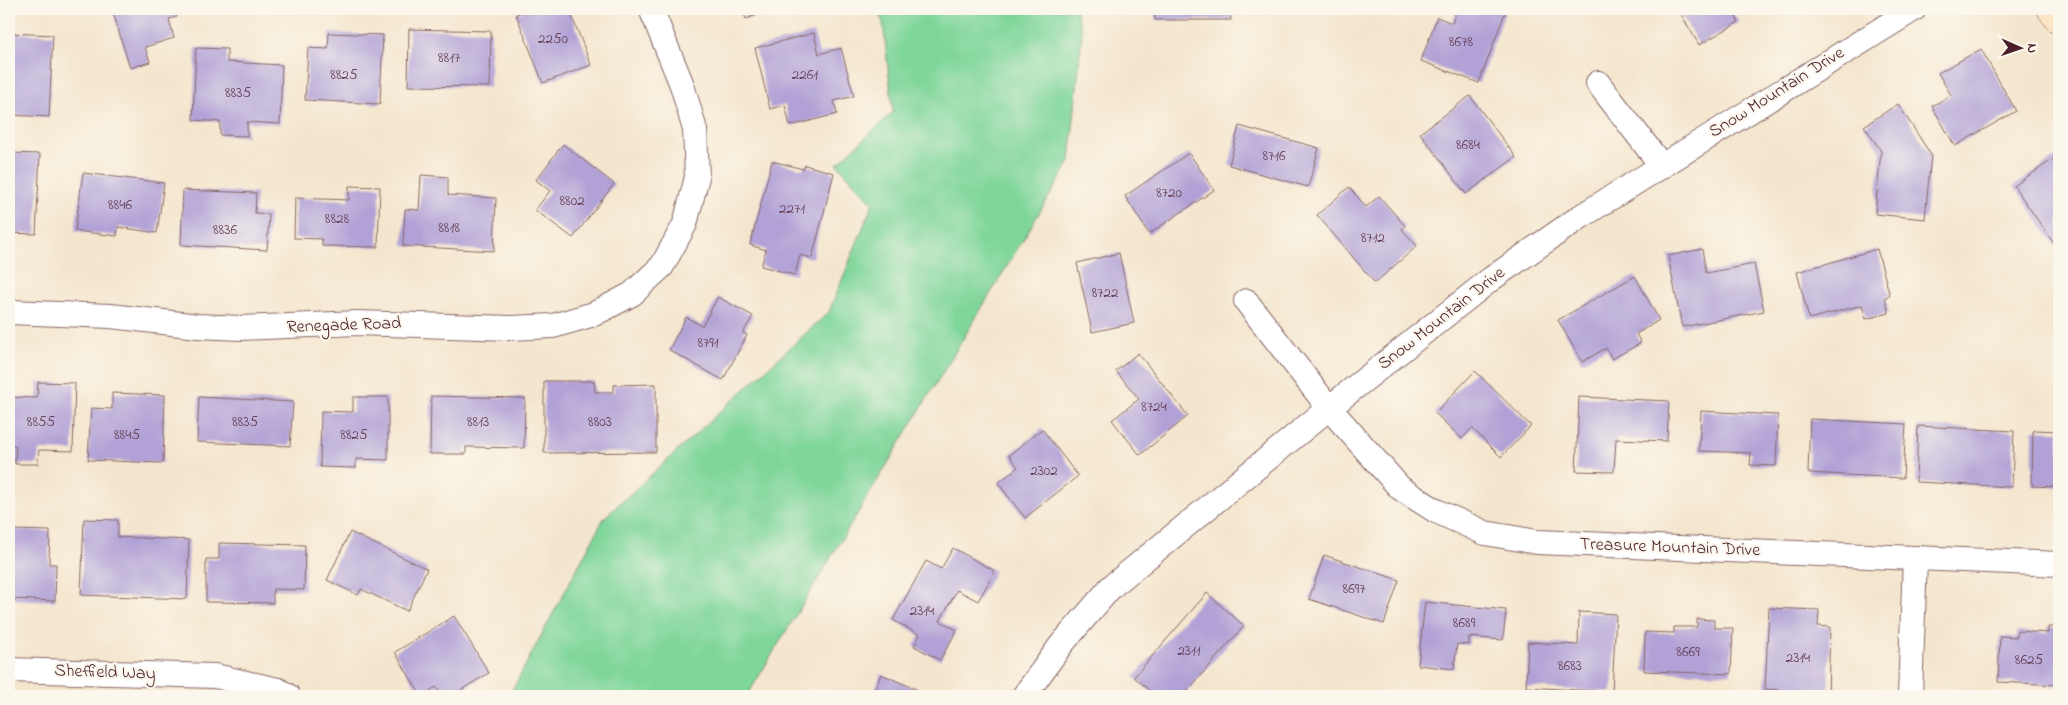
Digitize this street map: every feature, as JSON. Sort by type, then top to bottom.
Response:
[{"type":"street","name":"Renegade Road","points":[[9,312],[111,316],[198,326],[241,328],[357,323],[511,328],[553,326],[594,314],[632,294],[662,266],[685,224],[697,177],[695,130],[682,85],[651,9]]},
{"type":"street","name":"Snow Mountain Drive","points":[[1024,696],[1061,645],[1111,587],[1329,408],[1491,279],[1580,216],[1914,9]]},
{"type":"street","points":[[2052,9],[2059,20]]},
{"type":"street","points":[[1598,84],[1661,165]]},
{"type":"street","name":"Treasure Mountain Drive","points":[[1246,301],[1329,408],[1400,488],[1436,511],[1485,534],[1537,542],[2059,564]]},
{"type":"street","points":[[1910,696],[1914,558]]},
{"type":"street","name":"Sheffield Way","points":[[9,670],[215,676],[278,690],[288,696]]},
{"type":"green space","points":[[878,9],[1075,9],[1082,31],[1070,162],[747,696],[509,696],[604,518],[829,312],[873,203],[837,164],[893,112],[883,23]]},
{"type":"building","points":[[112,9],[174,9],[177,17],[169,19],[174,38],[145,47],[150,62],[130,68]]},
{"type":"building","points":[[522,9],[569,9],[591,65],[543,83],[516,14],[523,12]]},
{"type":"building","points":[[742,9],[773,9],[746,19]]},
{"type":"building","points":[[1155,9],[1230,9],[1231,20],[1155,20]]},
{"type":"building","points":[[1457,9],[1506,10],[1479,83],[1421,61],[1437,17],[1452,23]]},
{"type":"building","points":[[1678,9],[1731,9],[1739,22],[1699,45]]},
{"type":"building","points":[[409,29],[491,31],[490,87],[408,86]]},
{"type":"building","points":[[9,33],[53,35],[49,117],[9,115]]},
{"type":"building","points":[[329,33],[383,35],[380,104],[305,100],[308,48],[328,49]]},
{"type":"building","points":[[814,33],[819,54],[841,48],[854,96],[834,101],[837,114],[790,126],[785,105],[770,109],[755,48]]},
{"type":"building","points":[[196,48],[227,49],[227,62],[282,65],[280,124],[247,122],[247,136],[220,135],[220,122],[193,120]]},
{"type":"building","points":[[1981,49],[2016,111],[1955,146],[1932,106],[1951,95],[1938,73]]},
{"type":"building","points":[[1470,96],[1516,157],[1466,194],[1420,133]]},
{"type":"building","points":[[1898,104],[1931,155],[1925,219],[1875,214],[1881,151],[1864,126]]},
{"type":"building","points":[[1239,126],[1319,148],[1308,187],[1229,165]]},
{"type":"building","points":[[563,144],[614,184],[573,238],[535,210],[550,191],[536,180]]},
{"type":"building","points":[[9,153],[40,154],[36,234],[9,233]]},
{"type":"building","points":[[1189,153],[1214,190],[1149,234],[1125,196]]},
{"type":"building","points":[[2059,155],[2059,251],[2014,186]]},
{"type":"building","points":[[772,161],[803,169],[805,165],[834,173],[812,258],[800,255],[795,275],[761,266],[766,250],[750,245]]},
{"type":"building","points":[[83,173],[164,183],[157,233],[118,227],[117,236],[75,231]]},
{"type":"building","points":[[421,175],[448,177],[448,195],[496,198],[494,251],[403,246],[405,209],[419,210]]},
{"type":"building","points":[[349,186],[380,187],[378,247],[322,246],[322,239],[294,238],[295,198],[349,200]]},
{"type":"building","points":[[1349,187],[1366,207],[1379,196],[1405,226],[1402,229],[1417,246],[1375,283],[1317,215]]},
{"type":"building","points":[[183,190],[256,193],[255,213],[269,214],[267,250],[181,245]]},
{"type":"building","points":[[1702,249],[1706,273],[1754,264],[1764,311],[1682,327],[1668,256]]},
{"type":"building","points":[[1877,249],[1890,296],[1885,297],[1889,313],[1866,319],[1862,305],[1809,319],[1797,272]]},
{"type":"building","points":[[1119,253],[1134,323],[1092,332],[1077,263]]},
{"type":"building","points":[[1635,276],[1659,320],[1636,334],[1641,343],[1612,359],[1606,348],[1582,362],[1558,320]]},
{"type":"building","points":[[718,297],[753,316],[743,333],[747,335],[723,380],[669,350],[686,317],[702,326]]},
{"type":"building","points":[[1138,353],[1188,416],[1140,455],[1112,420],[1139,399],[1116,371]]},
{"type":"building","points":[[1475,371],[1531,426],[1501,457],[1472,428],[1462,439],[1435,413]]},
{"type":"building","points":[[544,381],[594,381],[595,392],[614,392],[614,385],[656,384],[656,452],[544,453]]},
{"type":"building","points":[[38,382],[75,383],[73,451],[39,450],[38,464],[15,464],[16,446],[9,445],[9,397],[37,398]]},
{"type":"building","points":[[112,393],[165,395],[163,463],[88,460],[91,408],[112,409]]},
{"type":"building","points":[[431,396],[525,398],[524,448],[466,447],[466,454],[430,454]]},
{"type":"building","points":[[199,397],[293,402],[290,446],[197,442]]},
{"type":"building","points":[[353,397],[388,397],[388,460],[356,459],[356,468],[320,467],[321,411],[353,412]]},
{"type":"building","points":[[1579,397],[1669,401],[1667,441],[1616,439],[1614,472],[1576,471]]},
{"type":"building","points":[[1701,411],[1778,415],[1776,466],[1750,465],[1751,453],[1699,451]]},
{"type":"building","points":[[1810,419],[1906,424],[1903,478],[1808,473]]},
{"type":"building","points":[[1918,426],[2014,431],[2012,487],[1916,482]]},
{"type":"building","points":[[1042,429],[1078,476],[1025,518],[998,483],[1018,467],[1009,455]]},
{"type":"building","points":[[2033,430],[2059,431],[2059,487],[2032,486]]},
{"type":"building","points":[[84,519],[118,520],[118,537],[189,540],[187,599],[81,595]]},
{"type":"building","points":[[9,530],[50,531],[49,564],[56,564],[55,601],[9,599]]},
{"type":"building","points":[[350,532],[427,569],[407,611],[361,589],[358,595],[327,580]]},
{"type":"building","points":[[219,543],[305,545],[304,590],[273,589],[273,603],[206,602],[206,559],[219,559]]},
{"type":"building","points":[[953,548],[995,571],[978,601],[957,590],[940,621],[957,630],[940,660],[914,646],[920,635],[893,620],[926,561],[941,569]]},
{"type":"building","points":[[1324,555],[1399,580],[1384,624],[1309,599]]},
{"type":"building","points":[[1207,593],[1244,626],[1183,696],[1156,696],[1134,677]]},
{"type":"building","points":[[1425,602],[1506,610],[1503,640],[1469,637],[1469,645],[1457,644],[1454,669],[1418,665]]},
{"type":"building","points":[[1769,608],[1819,610],[1818,626],[1830,627],[1828,696],[1780,696],[1781,690],[1765,689]]},
{"type":"building","points":[[1579,612],[1616,614],[1612,692],[1526,687],[1528,642],[1578,645]]},
{"type":"building","points":[[454,616],[489,673],[451,696],[442,696],[436,687],[421,696],[395,652]]},
{"type":"building","points":[[1697,619],[1714,620],[1714,628],[1733,628],[1731,674],[1644,671],[1645,632],[1674,633],[1674,627],[1697,627]]},
{"type":"building","points":[[2048,627],[2059,627],[2059,685],[1998,682],[2000,636],[2017,637],[2017,631],[2048,633]]},
{"type":"building","points":[[881,674],[918,690],[915,696],[872,696]]}]
